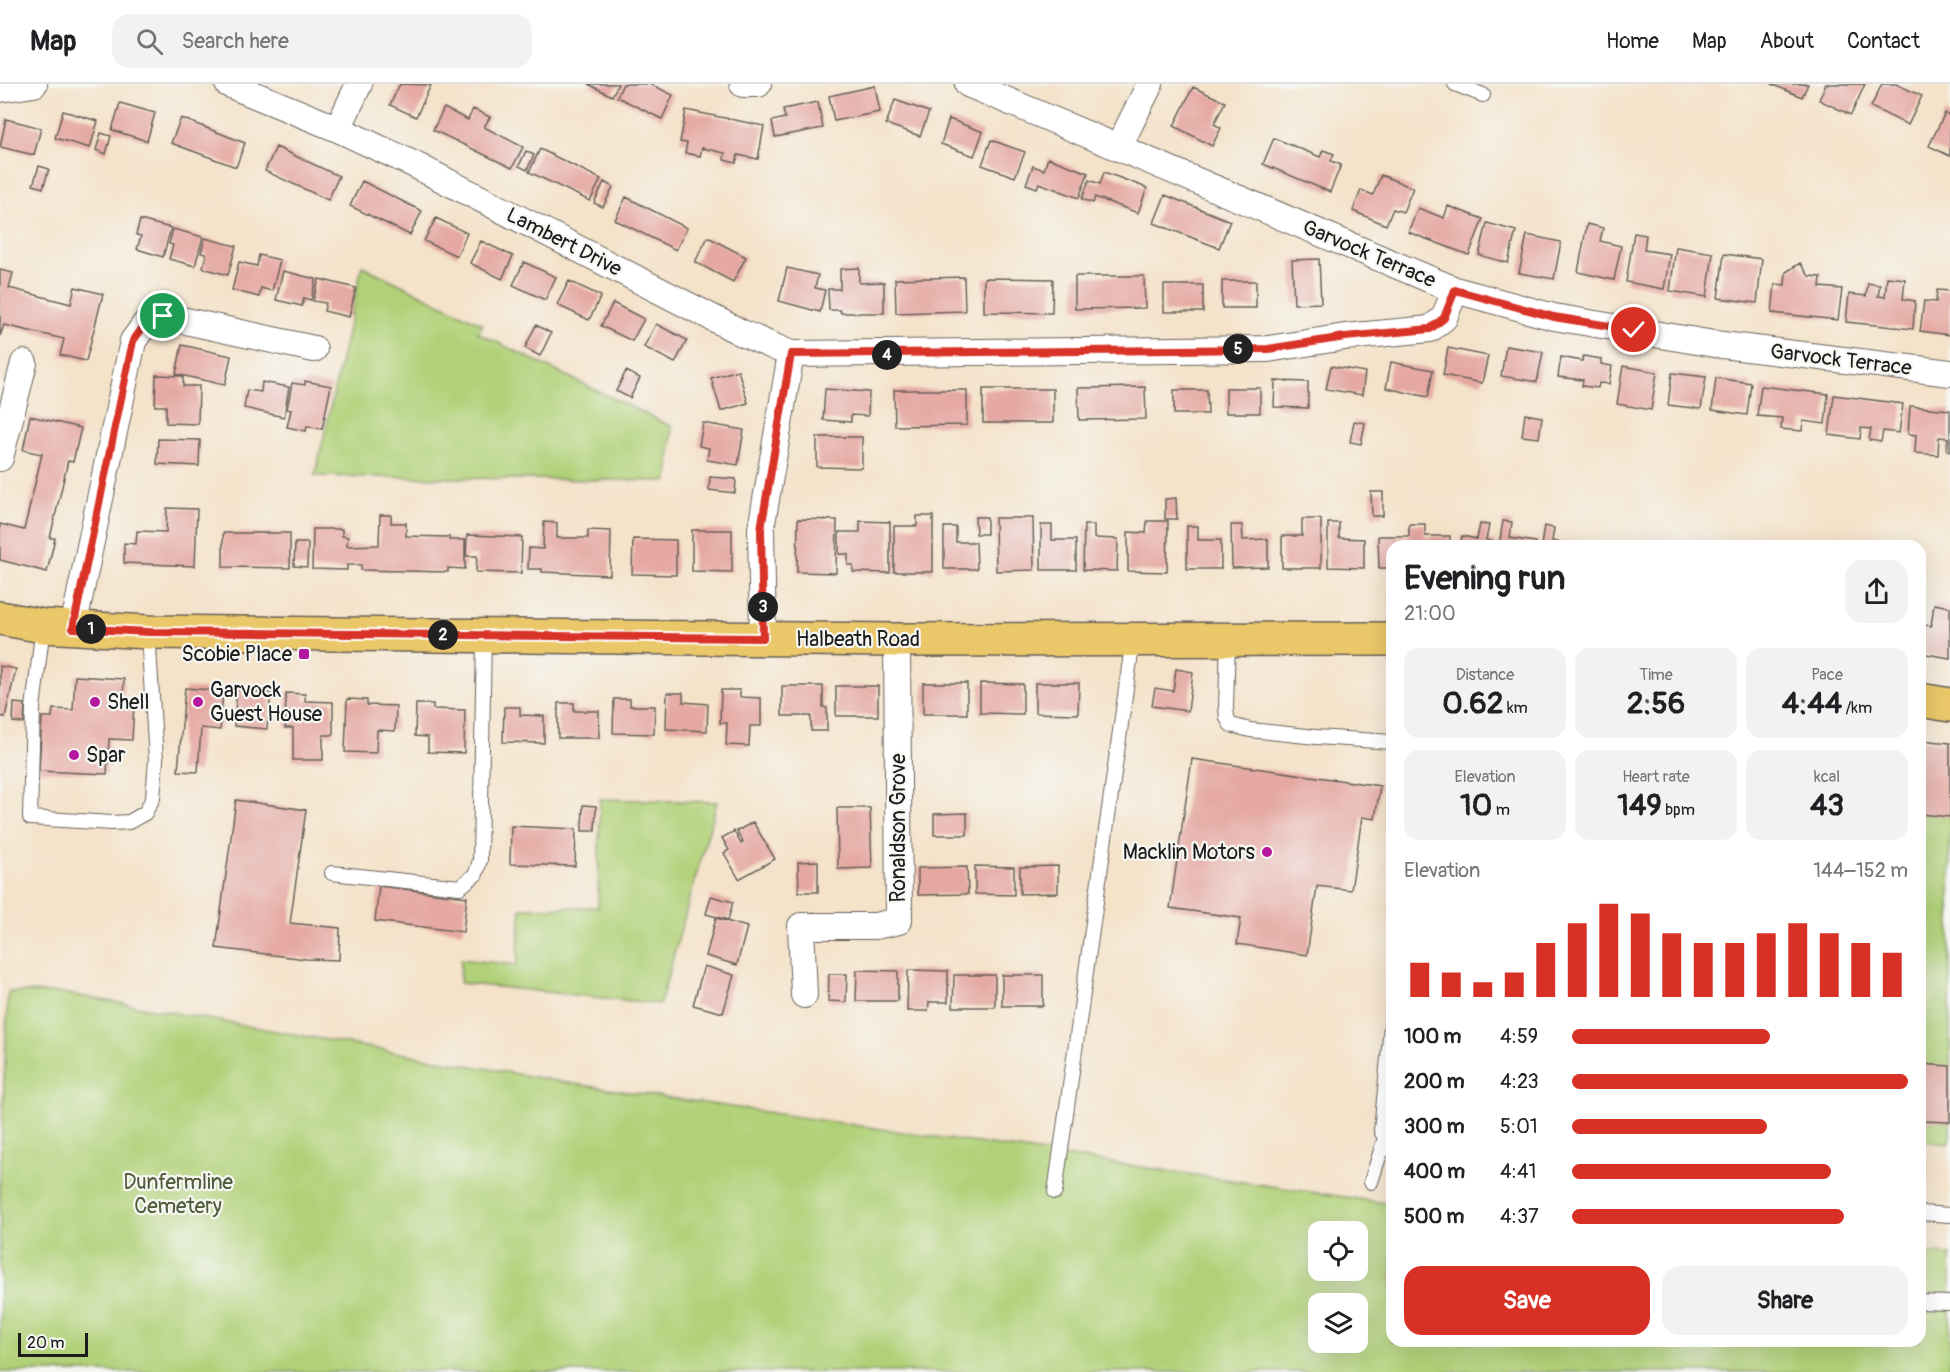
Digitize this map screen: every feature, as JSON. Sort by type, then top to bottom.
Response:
[{"type":"main road","name":"Halbeath Road","points":[[0,618],[58,627],[148,632],[897,640],[1386,639]]},
{"type":"main road","points":[[1926,701],[1950,705]]},
{"type":"street","points":[[0,89],[34,84]]},
{"type":"street","name":"Lambert Drive","points":[[228,84],[338,129],[415,165],[742,333],[791,354],[1268,349],[1345,337],[1430,329],[1444,318],[1455,290]]},
{"type":"street","points":[[338,129],[359,84]]},
{"type":"street","points":[[743,84],[758,84]]},
{"type":"street","name":"Garvock Terrace","points":[[969,84],[1455,290],[1554,317],[1714,344],[1950,373]]},
{"type":"street","points":[[1118,148],[1150,84]]},
{"type":"street","points":[[58,627],[133,341],[146,323],[163,316],[314,349]]},
{"type":"street","points":[[763,638],[761,529],[791,354]]},
{"type":"street","points":[[0,458],[24,363]]},
{"type":"street","name":"Ronaldson Grove","points":[[804,996],[801,926],[875,926],[899,921],[897,640]]},
{"type":"lane","points":[[1455,84],[1483,95]]},
{"type":"lane","points":[[58,627],[33,708],[30,819],[112,823],[129,822],[145,813],[153,798],[156,760],[148,632]]},
{"type":"lane","points":[[332,873],[460,887],[476,874],[480,860],[484,636]]},
{"type":"lane","points":[[1054,1192],[1133,639]]},
{"type":"lane","points":[[1228,639],[1226,707],[1227,718],[1232,725],[1250,730],[1386,742]]},
{"type":"lane","points":[[1386,1079],[1381,1131],[1386,1142]]},
{"type":"lane","points":[[1371,1182],[1386,1150]]},
{"type":"lane","points":[[1926,1213],[1950,1215]]},
{"type":"lane","points":[[1926,1302],[1950,1303]]},
{"type":"green space","points":[[362,266],[483,324],[478,333],[672,427],[668,481],[315,476]]},
{"type":"green space","points":[[1926,743],[1950,745],[1950,1143],[1926,1141]]},
{"type":"green space","points":[[600,799],[717,802],[660,1004],[460,983],[461,959],[517,965],[521,908],[598,907]]},
{"type":"green space","name":"Dunfermline Cemetery","points":[[8,992],[63,993],[568,1083],[1386,1203],[1386,1347],[1926,1347],[1926,1253],[1950,1255],[1950,1372],[0,1372],[0,1177]]},
{"type":"building","points":[[400,84],[431,85],[416,117],[390,105]]},
{"type":"building","points":[[588,84],[618,84],[612,96]]},
{"type":"building","points":[[623,84],[650,84],[673,95],[662,119],[617,97]]},
{"type":"building","points":[[1771,84],[1808,84],[1802,97]]},
{"type":"building","points":[[1826,84],[1865,84],[1851,115],[1819,100]]},
{"type":"building","points":[[1882,84],[1896,84],[1922,96],[1908,125],[1871,107]]},
{"type":"building","points":[[875,86],[880,112],[834,121],[829,96]]},
{"type":"building","points":[[1193,87],[1225,102],[1214,124],[1221,128],[1212,146],[1174,126]]},
{"type":"building","points":[[895,100],[929,112],[920,136],[886,124]]},
{"type":"building","points":[[818,102],[823,128],[775,137],[772,121],[785,118],[783,109]]},
{"type":"building","points":[[120,103],[155,113],[147,141],[112,130]]},
{"type":"building","points":[[444,108],[468,120],[473,109],[490,117],[484,127],[523,147],[512,168],[433,130]]},
{"type":"building","points":[[686,110],[764,126],[758,159],[738,155],[736,163],[724,160],[725,153],[702,148],[700,156],[685,153],[687,143],[680,142]]},
{"type":"building","points":[[63,111],[98,121],[90,148],[55,138]]},
{"type":"building","points":[[1945,113],[1950,116],[1950,156],[1929,146]]},
{"type":"building","points":[[181,118],[245,143],[236,167],[171,143]]},
{"type":"building","points":[[6,119],[41,128],[34,155],[0,147]]},
{"type":"building","points":[[949,119],[983,132],[974,156],[941,144]]},
{"type":"building","points":[[101,133],[111,136],[106,154],[96,150]]},
{"type":"building","points":[[1274,138],[1320,157],[1323,150],[1334,154],[1331,161],[1341,165],[1330,192],[1263,164]]},
{"type":"building","points":[[991,140],[1025,152],[1015,177],[982,165]]},
{"type":"building","points":[[276,147],[339,176],[328,200],[265,171]]},
{"type":"building","points":[[540,149],[601,179],[590,201],[529,172]]},
{"type":"building","points":[[526,151],[534,155],[527,170],[519,166]]},
{"type":"building","points":[[1048,158],[1088,173],[1079,198],[1039,183],[1037,188],[1026,184],[1033,166],[1044,170]]},
{"type":"building","points":[[39,166],[49,169],[43,188],[33,185]]},
{"type":"building","points":[[1104,172],[1147,188],[1138,213],[1095,197],[1093,203],[1082,199],[1089,180],[1100,184]]},
{"type":"building","points":[[1381,175],[1413,188],[1403,212],[1393,209],[1386,225],[1353,211],[1361,190],[1373,195]]},
{"type":"building","points":[[362,181],[422,211],[410,235],[350,206]]},
{"type":"building","points":[[604,182],[613,187],[603,207],[594,203]]},
{"type":"building","points":[[1165,195],[1230,221],[1219,248],[1154,223]]},
{"type":"building","points":[[626,197],[687,228],[676,250],[615,220]]},
{"type":"building","points":[[1448,206],[1483,219],[1469,255],[1408,232],[1418,208],[1444,218]]},
{"type":"building","points":[[436,218],[467,233],[457,256],[424,241]]},
{"type":"building","points":[[140,220],[171,228],[163,257],[137,249],[141,236],[136,235]]},
{"type":"building","points":[[1487,223],[1516,231],[1508,263],[1479,255]]},
{"type":"building","points":[[1587,224],[1603,228],[1600,241],[1621,246],[1614,280],[1578,272]]},
{"type":"building","points":[[173,229],[203,237],[195,266],[169,259],[173,245],[169,244]]},
{"type":"building","points":[[1634,233],[1646,235],[1644,250],[1670,254],[1664,289],[1626,282]]},
{"type":"building","points":[[1527,235],[1561,242],[1554,279],[1519,273]]},
{"type":"building","points":[[708,237],[746,257],[733,282],[695,262]]},
{"type":"building","points":[[205,238],[236,246],[228,275],[203,268],[206,254],[201,253]]},
{"type":"building","points":[[481,241],[513,256],[502,279],[470,263]]},
{"type":"building","points":[[1676,247],[1713,253],[1707,297],[1670,291]]},
{"type":"building","points":[[1724,254],[1762,259],[1757,303],[1718,298]]},
{"type":"building","points":[[259,255],[280,260],[272,291],[261,288],[259,297],[232,290],[239,262],[257,266]]},
{"type":"building","points":[[1319,259],[1321,303],[1294,304],[1292,260]]},
{"type":"building","points":[[524,262],[556,277],[545,300],[513,285]]},
{"type":"building","points":[[1800,263],[1809,276],[1821,277],[1820,287],[1842,289],[1838,320],[1772,313],[1775,284],[1785,285],[1786,272]]},
{"type":"building","points":[[787,268],[818,275],[815,288],[825,290],[820,312],[779,301]]},
{"type":"building","points":[[859,268],[859,283],[884,282],[884,313],[841,313],[840,310],[829,310],[828,289],[840,289],[840,269]]},
{"type":"building","points":[[0,270],[13,273],[9,288],[71,304],[75,287],[103,294],[86,361],[60,355],[64,339],[4,325],[0,336]]},
{"type":"building","points":[[283,271],[316,279],[311,300],[304,298],[302,306],[276,300]]},
{"type":"building","points":[[1075,276],[1144,276],[1145,308],[1075,309]]},
{"type":"building","points":[[964,277],[965,311],[896,313],[895,279]]},
{"type":"building","points":[[1887,277],[1905,279],[1903,299],[1915,301],[1913,329],[1846,322],[1849,294],[1866,296],[1868,283],[1880,285],[1878,296],[1885,297]]},
{"type":"building","points":[[984,278],[1053,279],[1052,313],[984,312]]},
{"type":"building","points":[[319,279],[356,288],[349,317],[324,311],[326,303],[313,301]]},
{"type":"building","points":[[569,281],[601,296],[589,320],[557,305]]},
{"type":"building","points":[[1222,281],[1256,281],[1256,308],[1222,308]]},
{"type":"building","points":[[1164,285],[1203,285],[1203,312],[1164,312]]},
{"type":"building","points":[[1937,290],[1950,291],[1950,335],[1920,331],[1924,301],[1936,302]]},
{"type":"building","points":[[613,303],[644,319],[632,341],[601,326]]},
{"type":"building","points":[[656,324],[687,340],[675,363],[644,347]]},
{"type":"building","points":[[536,325],[551,333],[540,356],[525,348]]},
{"type":"building","points":[[182,345],[231,356],[225,385],[176,374]]},
{"type":"building","points":[[1506,346],[1543,352],[1537,382],[1501,376]]},
{"type":"building","points":[[1448,348],[1488,356],[1482,383],[1443,375]]},
{"type":"building","points":[[1583,356],[1601,359],[1601,364],[1612,366],[1609,384],[1599,383],[1598,388],[1582,386],[1583,380],[1558,377],[1561,357],[1582,361]]},
{"type":"building","points":[[1391,362],[1433,370],[1428,397],[1386,388]]},
{"type":"building","points":[[1331,366],[1365,372],[1362,395],[1326,389]]},
{"type":"building","points":[[1623,366],[1657,372],[1651,410],[1617,404]]},
{"type":"building","points":[[738,370],[748,403],[721,411],[711,378]]},
{"type":"building","points":[[626,371],[640,378],[630,398],[616,391]]},
{"type":"building","points":[[1672,373],[1706,377],[1701,409],[1668,405]]},
{"type":"building","points":[[156,375],[183,376],[183,386],[199,386],[198,424],[166,423],[166,406],[155,406]]},
{"type":"building","points":[[1716,378],[1751,383],[1747,415],[1712,410]]},
{"type":"building","points":[[305,381],[331,386],[322,429],[307,426],[306,431],[287,427],[291,410],[287,409],[292,383],[305,385]]},
{"type":"building","points":[[1275,381],[1308,382],[1308,408],[1274,407]]},
{"type":"building","points":[[262,382],[289,387],[284,417],[244,408],[247,390],[261,392]]},
{"type":"building","points":[[1761,386],[1828,394],[1825,424],[1803,421],[1802,431],[1781,429],[1782,418],[1757,416]]},
{"type":"building","points":[[1145,387],[1146,419],[1079,420],[1078,388]]},
{"type":"building","points":[[1226,388],[1260,388],[1260,413],[1226,413]]},
{"type":"building","points":[[825,389],[869,392],[868,416],[851,415],[851,422],[823,420]]},
{"type":"building","points":[[983,389],[1053,389],[1053,423],[983,423]]},
{"type":"building","points":[[894,390],[967,390],[967,425],[895,426]]},
{"type":"building","points":[[1174,390],[1207,390],[1208,414],[1174,414]]},
{"type":"building","points":[[1834,395],[1903,404],[1899,433],[1883,431],[1881,442],[1869,440],[1871,429],[1861,428],[1860,439],[1829,435]]},
{"type":"building","points":[[1910,406],[1950,410],[1950,451],[1947,450],[1948,438],[1939,437],[1938,455],[1915,453],[1916,435],[1908,434]]},
{"type":"building","points":[[1525,414],[1542,417],[1539,438],[1522,436]]},
{"type":"building","points":[[30,416],[81,428],[73,462],[68,461],[50,538],[55,538],[47,572],[0,560],[0,524],[24,530],[42,454],[23,450]]},
{"type":"building","points":[[1354,421],[1365,423],[1361,444],[1350,442]]},
{"type":"building","points":[[703,423],[744,430],[738,465],[707,460],[709,448],[699,446]]},
{"type":"building","points":[[817,437],[862,437],[862,468],[817,467]]},
{"type":"building","points":[[158,439],[200,440],[199,466],[157,464]]},
{"type":"building","points":[[710,477],[736,479],[735,493],[709,490]]},
{"type":"building","points":[[1371,492],[1383,492],[1383,516],[1372,516]]},
{"type":"building","points":[[1176,498],[1177,519],[1165,519],[1165,499]]},
{"type":"building","points":[[167,508],[197,509],[195,566],[124,563],[124,543],[136,544],[137,531],[166,532]]},
{"type":"building","points":[[380,515],[391,515],[391,523],[406,523],[406,536],[449,537],[449,540],[465,540],[465,569],[448,568],[448,572],[361,570],[361,565],[347,565],[347,570],[312,569],[313,529],[342,529],[342,536],[348,537],[347,546],[379,545]]},
{"type":"building","points":[[917,516],[933,516],[933,572],[894,572],[894,526],[917,526]]},
{"type":"building","points":[[975,517],[987,517],[987,534],[976,534]]},
{"type":"building","points":[[995,518],[1033,518],[1034,570],[996,571]]},
{"type":"building","points":[[798,519],[837,520],[836,573],[797,572]]},
{"type":"building","points":[[1302,519],[1321,519],[1321,568],[1282,568],[1282,536],[1302,536]]},
{"type":"building","points":[[860,521],[890,522],[890,573],[853,572],[853,565],[848,565],[848,554],[839,554],[839,532],[860,532]]},
{"type":"building","points":[[1147,521],[1168,521],[1167,572],[1128,571],[1128,532],[1146,533]]},
{"type":"building","points":[[1503,521],[1512,522],[1510,538],[1523,540],[1500,540]]},
{"type":"building","points":[[544,522],[557,523],[557,538],[588,538],[588,530],[611,531],[610,575],[542,572],[542,569],[528,569],[529,548],[543,549]]},
{"type":"building","points":[[1328,523],[1339,523],[1339,538],[1364,539],[1364,568],[1328,567]]},
{"type":"building","points":[[1409,524],[1425,524],[1425,536],[1450,536],[1450,540],[1386,540],[1386,568],[1379,568],[1378,536],[1409,536]]},
{"type":"building","points":[[1480,524],[1489,525],[1486,540],[1461,540],[1462,536],[1477,539]]},
{"type":"building","points":[[1041,525],[1052,525],[1052,540],[1076,540],[1076,570],[1041,570]]},
{"type":"building","points":[[1084,525],[1094,525],[1094,538],[1118,539],[1117,571],[1083,570]]},
{"type":"building","points":[[1231,525],[1242,525],[1243,540],[1268,539],[1268,567],[1232,568]]},
{"type":"building","points":[[1187,526],[1198,526],[1198,540],[1221,540],[1221,569],[1187,569]]},
{"type":"building","points":[[1544,526],[1554,528],[1552,540],[1542,540]]},
{"type":"building","points":[[944,527],[956,527],[956,542],[976,542],[977,569],[944,569]]},
{"type":"building","points":[[692,530],[732,530],[732,572],[692,571]]},
{"type":"building","points":[[223,533],[290,533],[290,568],[223,567]]},
{"type":"building","points":[[467,535],[522,537],[521,573],[476,572],[477,556],[466,556]]},
{"type":"building","points":[[633,539],[676,540],[676,575],[632,574]]},
{"type":"building","points":[[295,543],[308,543],[307,567],[294,566]]},
{"type":"building","points":[[1934,604],[1950,607],[1950,658],[1926,654],[1926,625],[1931,626]]},
{"type":"building","points":[[0,666],[16,669],[5,717],[0,716]]},
{"type":"building","points":[[1176,669],[1193,672],[1188,711],[1152,706],[1155,688],[1173,691]]},
{"type":"building","points":[[75,676],[124,679],[123,703],[134,703],[132,740],[109,739],[107,774],[39,771],[42,717],[52,717],[53,709],[73,710]]},
{"type":"building","points":[[923,683],[967,683],[967,714],[923,714]]},
{"type":"building","points":[[980,683],[1023,684],[1023,714],[980,713]]},
{"type":"building","points":[[1035,683],[1079,683],[1078,714],[1035,713]]},
{"type":"building","points":[[782,686],[823,686],[823,707],[827,708],[827,731],[811,731],[811,716],[782,716]]},
{"type":"building","points":[[836,686],[878,686],[878,716],[836,716]]},
{"type":"building","points":[[185,688],[223,691],[220,730],[201,728],[198,772],[178,771]]},
{"type":"building","points":[[237,690],[271,693],[267,729],[234,726]]},
{"type":"building","points":[[721,690],[740,690],[740,697],[761,698],[761,726],[750,726],[749,746],[726,745],[727,723],[720,723]]},
{"type":"building","points":[[286,693],[305,694],[305,701],[333,702],[333,735],[323,735],[323,760],[293,760],[293,728],[285,728]]},
{"type":"building","points":[[667,693],[683,693],[683,702],[708,704],[707,731],[666,729]]},
{"type":"building","points":[[347,699],[367,700],[367,705],[396,706],[395,731],[377,730],[376,753],[345,752]]},
{"type":"building","points":[[614,699],[630,699],[630,706],[655,706],[654,734],[613,733]]},
{"type":"building","points":[[14,703],[25,704],[24,723],[13,722]]},
{"type":"building","points":[[558,703],[574,703],[574,711],[599,711],[599,738],[558,738]]},
{"type":"building","points":[[416,704],[433,704],[433,709],[465,710],[464,753],[428,752],[428,737],[415,736]]},
{"type":"building","points":[[504,707],[520,707],[520,715],[544,716],[544,743],[503,742]]},
{"type":"building","points":[[1926,741],[1950,743],[1950,817],[1926,815]]},
{"type":"building","name":"Macklin Motors","points":[[1192,759],[1380,786],[1375,819],[1362,817],[1351,890],[1317,886],[1307,955],[1237,944],[1241,918],[1170,908]]},
{"type":"building","points":[[236,800],[306,810],[290,923],[340,928],[339,960],[306,959],[216,948]]},
{"type":"building","points":[[583,805],[596,806],[595,831],[582,831]]},
{"type":"building","points":[[837,808],[870,808],[872,868],[838,869]]},
{"type":"building","points":[[967,813],[967,835],[934,835],[934,814]]},
{"type":"building","points":[[753,822],[775,859],[739,879],[724,853],[729,850],[722,838],[734,831],[741,844],[743,842],[737,831]]},
{"type":"building","points":[[511,826],[576,829],[575,866],[510,864]]},
{"type":"building","points":[[818,861],[818,892],[799,892],[798,862]]},
{"type":"building","points":[[975,866],[1014,867],[1014,895],[975,894]]},
{"type":"building","points":[[1058,866],[1058,893],[1020,894],[1020,867]]},
{"type":"building","points":[[967,867],[968,894],[918,895],[918,868]]},
{"type":"building","points":[[379,886],[467,897],[463,932],[375,921]]},
{"type":"building","points":[[711,896],[733,902],[728,920],[706,914]]},
{"type":"building","points":[[716,918],[747,927],[737,965],[706,956]]},
{"type":"building","points":[[704,966],[734,975],[723,1013],[693,1005]]},
{"type":"building","points":[[857,970],[898,971],[898,1001],[856,1001]]},
{"type":"building","points":[[908,970],[948,971],[948,1002],[929,1002],[928,1011],[907,1011]]},
{"type":"building","points":[[829,974],[847,974],[846,1002],[828,1001]]},
{"type":"building","points":[[954,975],[995,975],[995,1007],[953,1007]]},
{"type":"building","points":[[1002,975],[1043,975],[1043,1006],[1002,1006]]},
{"type":"building","points":[[1926,1064],[1950,1066],[1950,1122],[1926,1121]]},
{"type":"place","name":"Scobie Place","points":[[304,654]]},
{"type":"place","name":"Shell","points":[[95,702]]},
{"type":"place","name":"Garvock Guest House","points":[[198,702]]},
{"type":"place","name":"Spar","points":[[74,755]]},
{"type":"place","name":"Macklin Motors","points":[[1267,852]]},
{"type":"route","points":[[163,316],[146,323],[133,341],[73,628],[148,632],[763,638],[761,529],[791,354],[814,356],[1268,349],[1345,337],[1430,329],[1444,318],[1455,290],[1554,317],[1634,330]]}]
